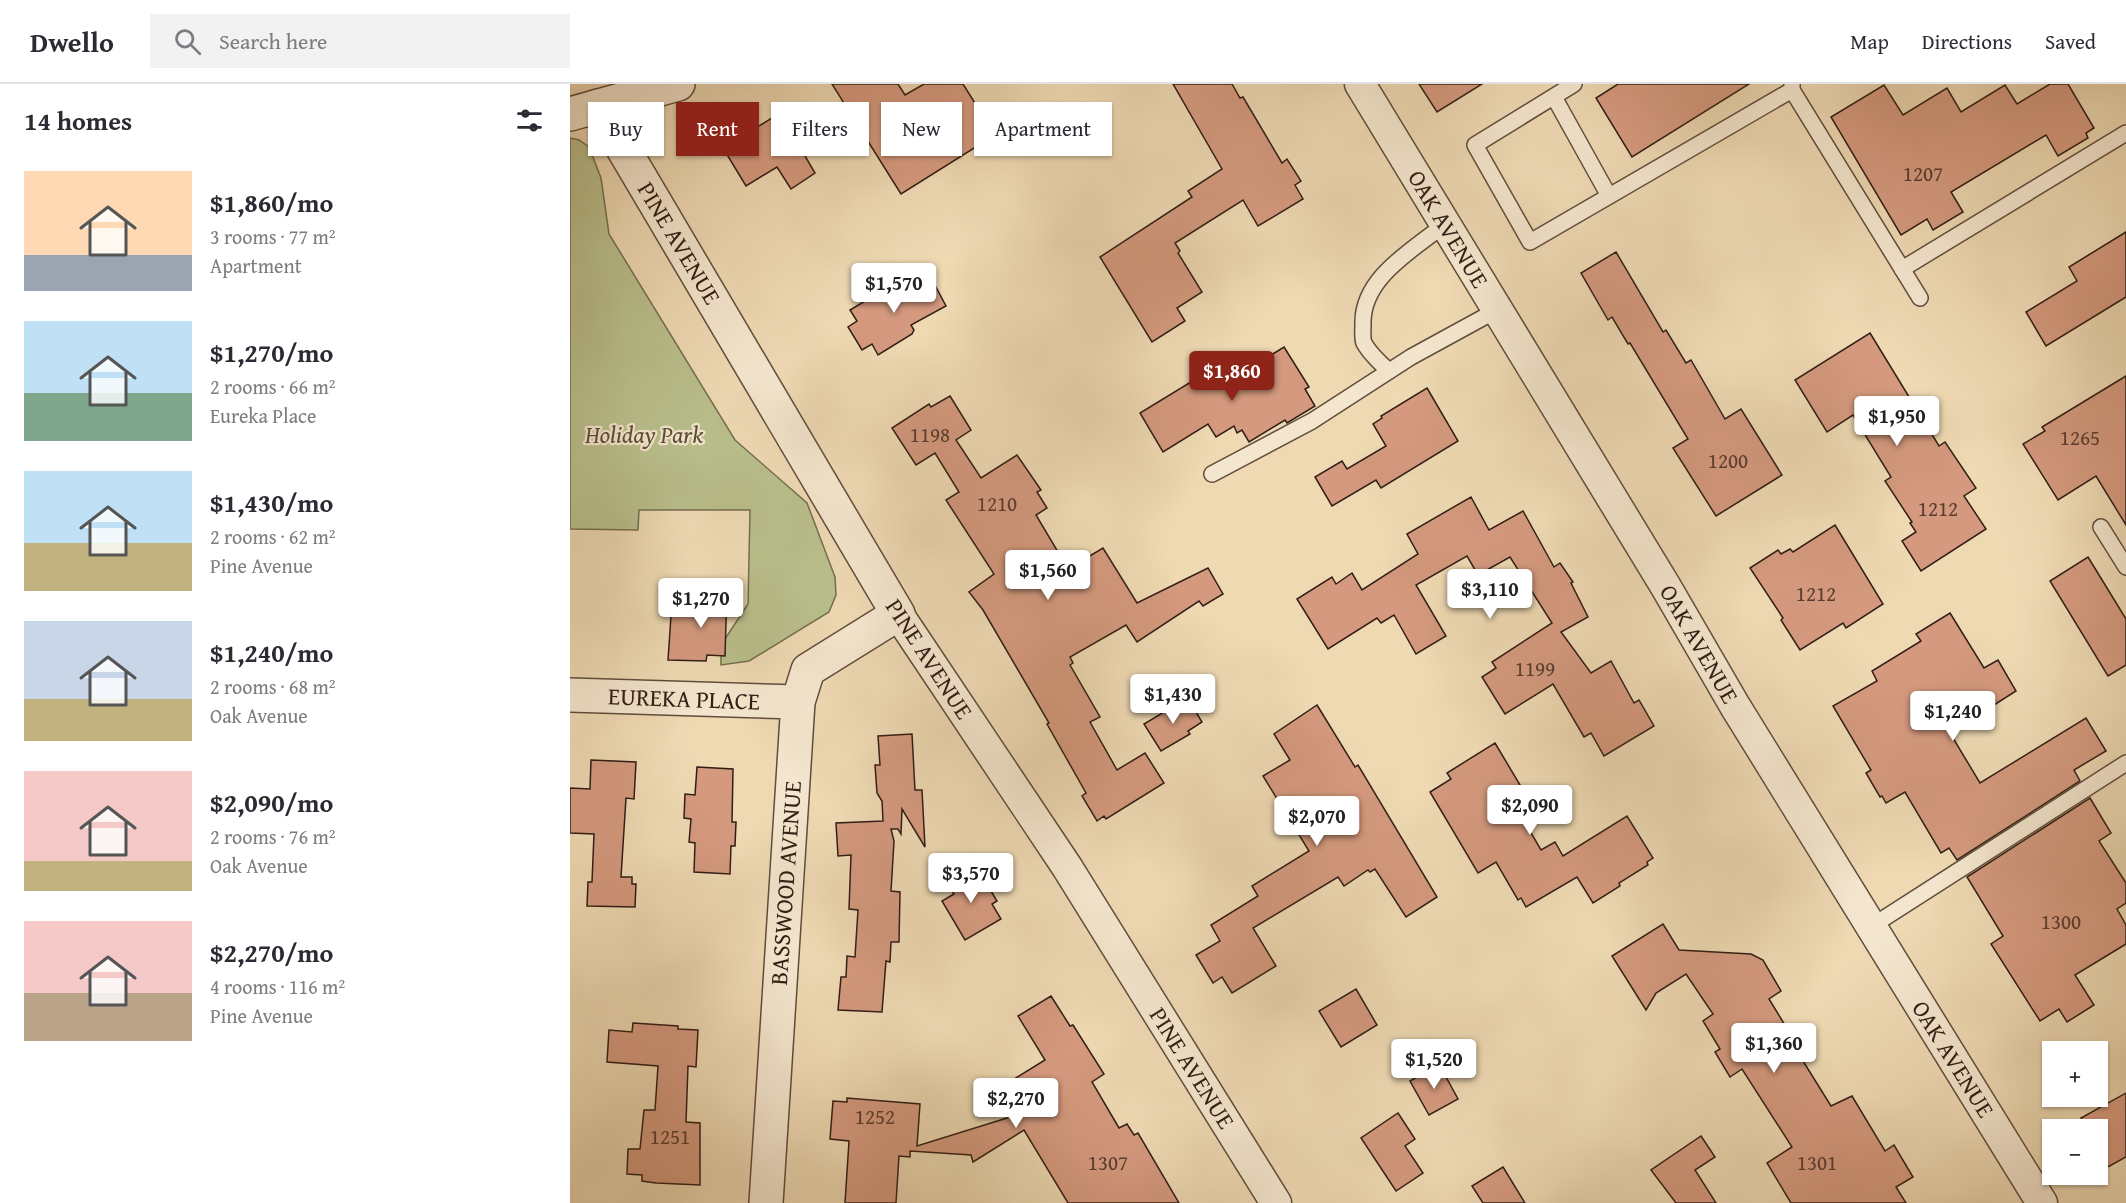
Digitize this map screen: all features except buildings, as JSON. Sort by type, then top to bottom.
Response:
[{"type":"street","points":[[584,110],[678,84]]},
{"type":"street","name":"OAK AVENUE","points":[[1360,84],[1666,587],[1735,706],[2042,1203]]},
{"type":"street","name":"PINE AVENUE","points":[[584,110],[898,614],[1067,867],[1276,1203]]},
{"type":"street","name":"BASSWOOD AVENUE","points":[[766,1203],[798,702],[808,670],[898,614]]},
{"type":"street","name":"EUREKA PLACE","points":[[570,695],[798,702]]},
{"type":"lane","points":[[1574,84],[1475,145],[1530,242],[1792,87],[1920,298]]},
{"type":"lane","points":[[1554,97],[1609,196]]},
{"type":"lane","points":[[1902,269],[2126,133]]},
{"type":"lane","points":[[1389,371],[1370,352],[1363,341],[1362,317],[1369,292],[1394,265],[1445,224]]},
{"type":"lane","points":[[1212,474],[1312,421],[1389,371],[1497,310]]},
{"type":"lane","points":[[2101,527],[2126,567]]},
{"type":"lane","points":[[1872,926],[2126,763]]},
{"type":"green space","name":"Holiday Park","points":[[570,138],[579,140],[588,146],[588,156],[592,156],[601,178],[609,234],[735,440],[807,503],[835,577],[836,595],[829,612],[749,661],[721,665],[721,656],[725,655],[725,639],[748,604],[750,510],[639,510],[638,530],[570,529]]}]
